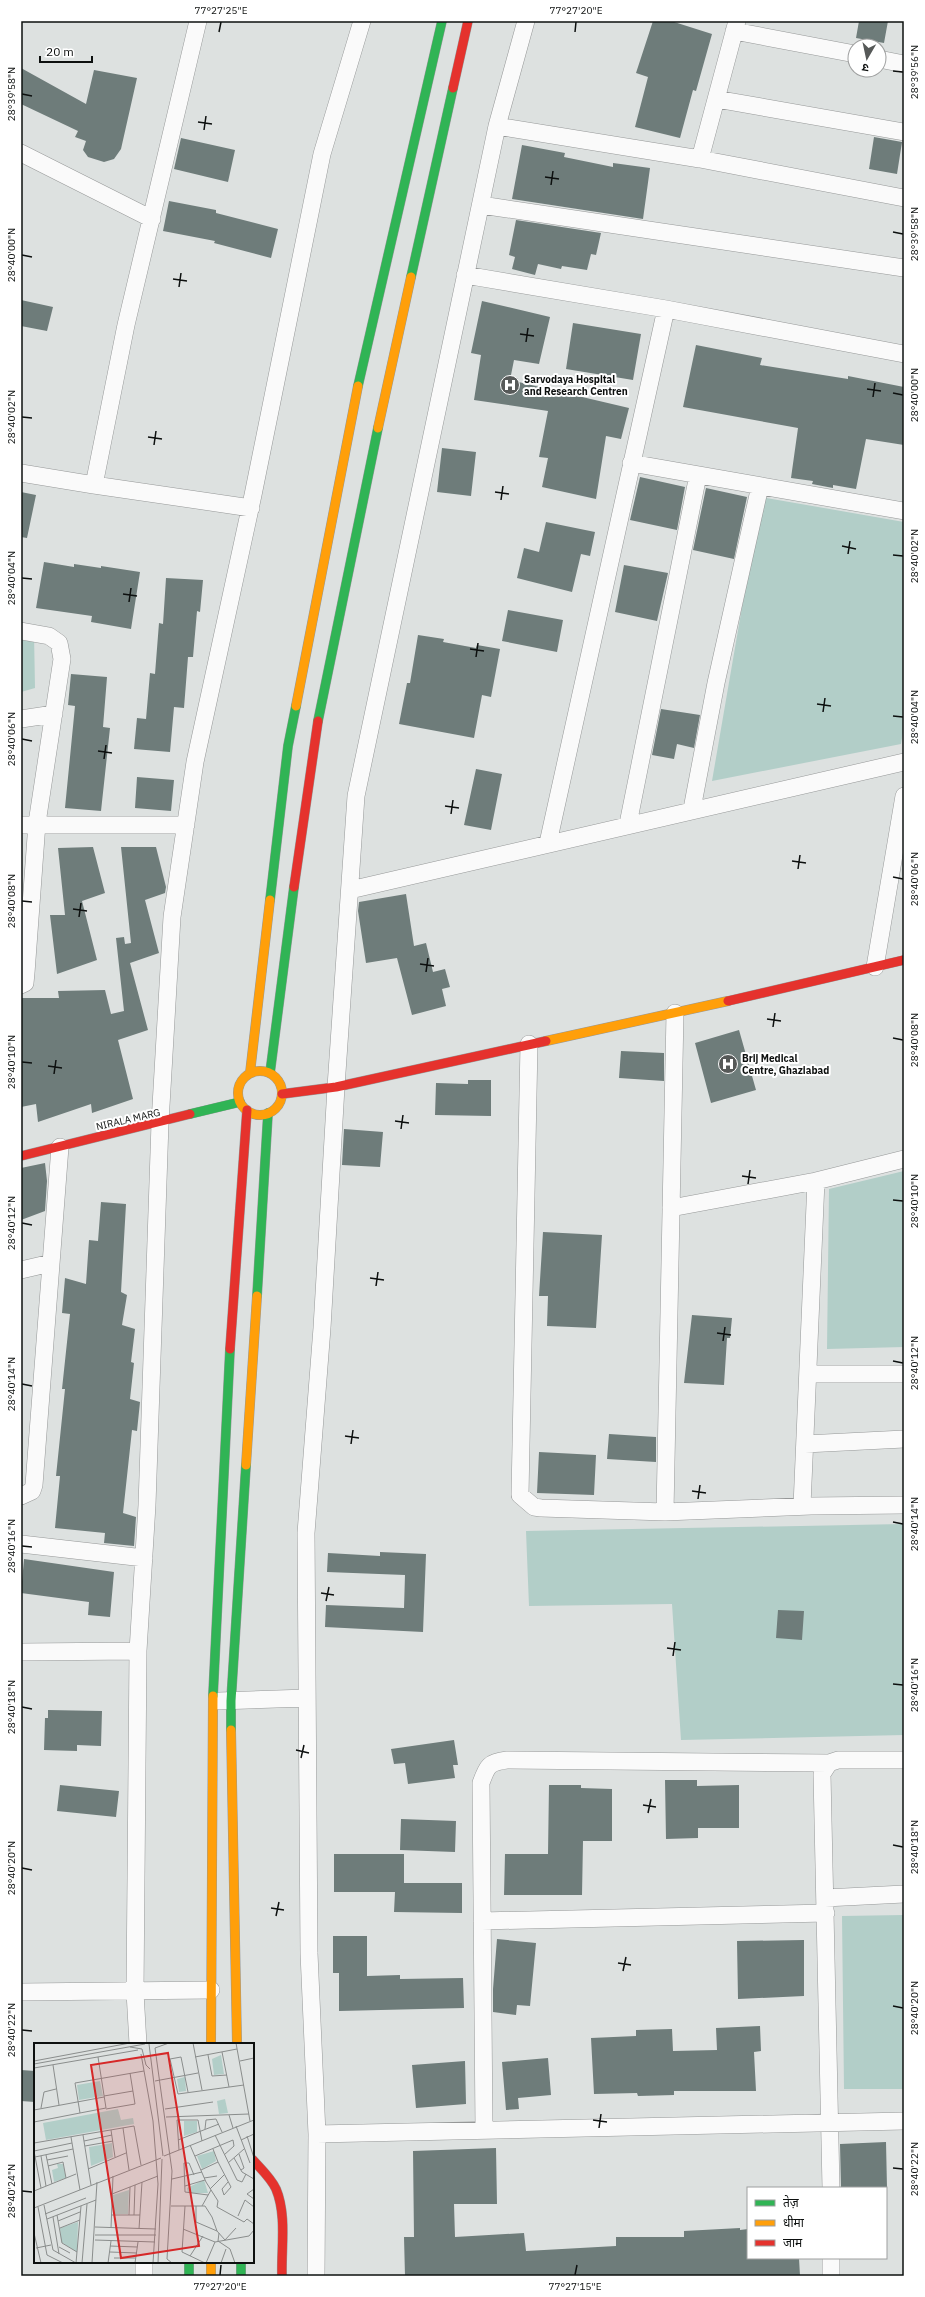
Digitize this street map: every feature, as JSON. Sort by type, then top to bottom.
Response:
[{"type":"main road","points":[[250,1073],[288,746],[364,358],[442,21]]},
{"type":"main road","points":[[270,1073],[313,745],[391,364],[468,21]]},
{"type":"main road","points":[[282,1094],[336,1087],[675,1013],[904,960]]},
{"type":"main road","points":[[256,1071],[270,1073],[280,1083],[282,1094],[279,1104],[268,1113],[253,1114],[240,1102],[238,1091],[240,1084],[250,1073],[256,1071]]},
{"type":"main road","name":"NIRALA MARG","points":[[21,1156],[160,1123],[240,1102]]},
{"type":"main road","points":[[211,2043],[213,1700],[225,1426],[247,1110]]},
{"type":"main road","points":[[237,2043],[230,1701],[268,1113]]},
{"type":"main road","points":[[254,2161],[277,2190],[279,2203],[282,2276]]},
{"type":"main road","points":[[190,2263],[190,2276]]},
{"type":"main road","points":[[211,2263],[211,2276]]},
{"type":"main road","points":[[241,2263],[241,2276]]},
{"type":"street","points":[[94,485],[126,325],[198,21]]},
{"type":"street","points":[[138,2043],[135,1992],[138,1651],[144,1558],[160,1123],[172,917],[195,762],[250,508],[322,154],[362,21]]},
{"type":"street","points":[[316,2276],[317,2134],[309,1954],[306,1533],[322,1328],[336,1087],[356,796],[497,126],[526,21]]},
{"type":"street","points":[[700,159],[736,26],[847,52]]},
{"type":"street","points":[[887,61],[904,64]]},
{"type":"street","points":[[716,99],[904,132]]},
{"type":"street","points":[[497,126],[700,159],[904,198]]},
{"type":"street","points":[[21,153],[152,219]]},
{"type":"street","points":[[481,205],[904,268]]},
{"type":"street","points":[[465,275],[666,309],[904,354]]},
{"type":"street","points":[[548,842],[666,309]]},
{"type":"street","points":[[631,463],[904,511]]},
{"type":"street","points":[[21,473],[250,508]]},
{"type":"street","points":[[628,824],[698,475]]},
{"type":"street","points":[[692,809],[716,683],[760,486]]},
{"type":"street","points":[[21,631],[49,636],[59,643],[62,659],[54,714],[29,824],[26,973],[25,983],[21,985]]},
{"type":"street","points":[[21,719],[54,714]]},
{"type":"street","points":[[350,890],[548,842],[904,762]]},
{"type":"street","points":[[875,966],[904,796]]},
{"type":"street","points":[[29,824],[186,825]]},
{"type":"street","points":[[665,1512],[675,1013]]},
{"type":"street","points":[[529,1044],[520,1495],[534,1507],[541,1508],[665,1512],[802,1506],[904,1505]]},
{"type":"street","points":[[21,1496],[32,1491],[34,1484],[60,1147]]},
{"type":"street","points":[[671,1208],[816,1181],[904,1159]]},
{"type":"street","points":[[802,1506],[816,1181]]},
{"type":"street","points":[[21,1270],[51,1263]]},
{"type":"street","points":[[808,1374],[904,1374]]},
{"type":"street","points":[[805,1444],[904,1439]]},
{"type":"street","points":[[21,1544],[144,1558]]},
{"type":"street","points":[[21,1652],[138,1651]]},
{"type":"street","points":[[213,1700],[230,1701],[307,1698]]},
{"type":"street","points":[[484,2130],[481,1783],[485,1770],[494,1762],[507,1760],[829,1763],[838,1760],[904,1760]]},
{"type":"street","points":[[829,1763],[824,1768],[821,1781],[826,1905],[831,2187]]},
{"type":"street","points":[[482,1921],[826,1905],[904,1894]]},
{"type":"street","points":[[21,1992],[211,1990]]},
{"type":"street","points":[[317,2134],[831,2121],[904,2121]]},
{"type":"street","points":[[831,2259],[831,2276]]},
{"type":"street","points":[[144,2263],[144,2276]]},
{"type":"green space","points":[[761,497],[904,522],[904,726],[901,744],[712,781]]},
{"type":"green space","points":[[21,631],[34,633],[35,688],[21,692]]},
{"type":"green space","points":[[904,1171],[904,1347],[827,1349],[829,1189]]},
{"type":"green space","points":[[904,1524],[904,1735],[681,1740],[672,1604],[529,1606],[526,1531]]},
{"type":"green space","points":[[904,1915],[904,2089],[844,2089],[842,1916]]},
{"type":"building","points":[[653,21],[671,21],[712,34],[696,91],[693,90],[680,138],[635,127],[648,77],[636,73]]},
{"type":"building","points":[[859,21],[888,21],[885,38],[856,38]]},
{"type":"building","points":[[21,68],[86,104],[94,70],[137,78],[121,149],[114,159],[104,162],[88,157],[83,150],[86,141],[75,137],[78,131],[21,104]]},
{"type":"building","points":[[874,137],[902,142],[897,174],[869,169]]},
{"type":"building","points":[[181,138],[235,150],[228,182],[174,169]]},
{"type":"building","points":[[522,145],[565,153],[564,157],[613,167],[613,163],[650,168],[643,219],[512,199]]},
{"type":"building","points":[[169,201],[216,210],[216,213],[278,229],[271,258],[214,243],[215,241],[163,231]]},
{"type":"building","points":[[516,220],[601,233],[596,255],[591,254],[587,270],[562,266],[561,269],[538,264],[535,275],[512,269],[515,257],[509,255]]},
{"type":"building","points":[[21,300],[53,307],[47,331],[21,326]]},
{"type":"building","points":[[482,301],[550,317],[539,364],[514,360],[510,380],[629,408],[621,439],[606,436],[596,499],[542,487],[548,458],[539,457],[548,411],[474,400],[481,355],[471,353]]},
{"type":"building","points":[[573,323],[641,334],[633,380],[566,369]]},
{"type":"building","points":[[696,345],[762,358],[760,365],[848,379],[848,376],[904,387],[904,445],[866,439],[856,489],[833,485],[833,488],[812,484],[813,481],[791,478],[798,428],[683,407]]},
{"type":"building","points":[[442,448],[476,452],[471,496],[437,492]]},
{"type":"building","points":[[640,477],[685,487],[677,530],[630,520]]},
{"type":"building","points":[[706,488],[747,497],[734,559],[693,550]]},
{"type":"building","points":[[21,492],[36,495],[27,538],[21,537]]},
{"type":"building","points":[[546,522],[595,532],[590,556],[581,554],[572,592],[517,578],[524,548],[539,552]]},
{"type":"building","points":[[44,562],[74,567],[74,564],[101,568],[101,566],[140,572],[131,629],[91,622],[92,616],[36,608]]},
{"type":"building","points":[[624,565],[668,573],[657,621],[615,612]]},
{"type":"building","points":[[166,578],[203,580],[200,612],[197,611],[193,657],[188,657],[184,708],[174,707],[170,752],[134,749],[137,718],[146,719],[150,673],[155,674],[159,623],[163,624]]},
{"type":"building","points":[[508,610],[563,620],[557,652],[502,641]]},
{"type":"building","points":[[418,635],[444,639],[443,642],[476,648],[477,645],[500,649],[491,697],[482,695],[474,738],[399,724],[407,683],[410,683]]},
{"type":"building","points":[[71,674],[107,677],[103,727],[110,728],[101,811],[65,808],[75,706],[68,705]]},
{"type":"building","points":[[661,709],[700,715],[694,748],[677,744],[674,759],[652,755]]},
{"type":"building","points":[[476,769],[502,774],[491,830],[464,825]]},
{"type":"building","points":[[137,777],[174,780],[171,811],[135,808]]},
{"type":"building","points":[[93,847],[105,893],[82,901],[97,960],[57,974],[50,915],[65,915],[58,848]]},
{"type":"building","points":[[121,847],[156,847],[166,887],[165,893],[145,900],[159,953],[130,963],[148,1030],[118,1040],[133,1099],[92,1113],[91,1104],[38,1122],[36,1104],[21,1107],[21,998],[59,998],[58,991],[105,990],[111,1014],[124,1011],[116,938],[124,937],[125,944],[131,943]]},
{"type":"building","points":[[406,894],[414,946],[426,943],[433,972],[445,969],[450,987],[442,989],[446,1006],[412,1015],[397,958],[366,963],[358,911],[359,902]]},
{"type":"building","points":[[739,1030],[756,1090],[711,1103],[695,1043]]},
{"type":"building","points":[[621,1051],[664,1053],[664,1081],[619,1078]]},
{"type":"building","points":[[468,1080],[491,1080],[491,1116],[435,1115],[436,1083],[468,1084]]},
{"type":"building","points":[[344,1129],[383,1132],[380,1167],[342,1165]]},
{"type":"building","points":[[45,1163],[47,1181],[45,1211],[21,1220],[21,1168]]},
{"type":"building","points":[[101,1202],[126,1204],[121,1292],[127,1295],[122,1325],[135,1329],[131,1362],[134,1363],[130,1399],[140,1402],[137,1431],[132,1430],[123,1513],[136,1517],[134,1546],[104,1543],[105,1533],[55,1528],[60,1476],[56,1476],[65,1389],[62,1389],[70,1314],[62,1313],[65,1278],[86,1284],[89,1240],[98,1241]]},
{"type":"building","points":[[543,1232],[602,1235],[596,1328],[547,1326],[548,1296],[539,1296]]},
{"type":"building","points":[[692,1315],[732,1318],[730,1338],[727,1338],[724,1385],[684,1383]]},
{"type":"building","points":[[609,1434],[656,1437],[656,1462],[607,1459]]},
{"type":"building","points":[[539,1452],[596,1455],[594,1495],[537,1493]]},
{"type":"building","points":[[380,1552],[426,1554],[423,1632],[325,1627],[326,1605],[404,1608],[405,1575],[327,1572],[328,1553],[380,1556]]},
{"type":"building","points":[[24,1559],[114,1572],[110,1617],[88,1615],[89,1602],[21,1593]]},
{"type":"building","points":[[778,1610],[804,1611],[802,1640],[776,1638]]},
{"type":"building","points":[[48,1710],[102,1711],[101,1746],[77,1745],[77,1751],[44,1750],[45,1718],[48,1718]]},
{"type":"building","points":[[454,1740],[458,1765],[453,1765],[455,1778],[408,1784],[405,1763],[394,1764],[391,1749]]},
{"type":"building","points":[[665,1780],[697,1780],[697,1786],[739,1785],[739,1828],[698,1828],[698,1838],[666,1839]]},
{"type":"building","points":[[60,1785],[119,1791],[116,1817],[57,1811]]},
{"type":"building","points":[[549,1785],[581,1785],[581,1788],[612,1789],[612,1841],[583,1841],[582,1895],[504,1895],[505,1854],[548,1854]]},
{"type":"building","points":[[401,1819],[456,1821],[455,1852],[400,1850]]},
{"type":"building","points":[[334,1854],[404,1854],[404,1883],[462,1883],[462,1913],[394,1912],[395,1892],[334,1892]]},
{"type":"building","points":[[333,1936],[367,1936],[367,1976],[400,1975],[400,1979],[463,1978],[464,2008],[339,2011],[339,1973],[333,1973]]},
{"type":"building","points":[[497,1939],[536,1943],[530,2006],[517,2005],[516,2015],[493,2012],[493,1989]]},
{"type":"building","points":[[804,1940],[804,1996],[738,1999],[737,1941]]},
{"type":"building","points":[[760,2026],[761,2051],[754,2052],[756,2091],[674,2091],[674,2095],[638,2096],[637,2093],[594,2094],[591,2038],[636,2036],[636,2030],[672,2029],[673,2051],[717,2050],[716,2028]]},
{"type":"building","points":[[548,2058],[551,2095],[518,2098],[519,2109],[506,2110],[502,2062]]},
{"type":"building","points":[[465,2061],[466,2104],[416,2108],[412,2065]]},
{"type":"building","points":[[21,2070],[34,2071],[34,2102],[21,2101]]},
{"type":"building","points":[[886,2142],[887,2187],[841,2187],[840,2144]]},
{"type":"building","points":[[496,2148],[497,2204],[454,2204],[455,2237],[524,2233],[526,2251],[616,2246],[616,2237],[684,2237],[684,2231],[740,2228],[740,2230],[747,2229],[747,2259],[799,2259],[800,2276],[405,2276],[404,2237],[414,2237],[413,2151]]},
{"type":"traffic: fast","points":[[358,386],[442,21]]},
{"type":"traffic: fast","points":[[411,277],[453,88]]},
{"type":"traffic: fast","points":[[318,721],[378,428]]},
{"type":"traffic: fast","points":[[270,900],[288,746],[296,706]]},
{"type":"traffic: fast","points":[[270,1073],[294,887]]},
{"type":"traffic: fast","points":[[190,1114],[240,1102]]},
{"type":"traffic: fast","points":[[257,1296],[268,1113]]},
{"type":"traffic: fast","points":[[213,1696],[230,1349]]},
{"type":"traffic: fast","points":[[231,1730],[231,1701],[246,1465]]},
{"type":"traffic: fast","points":[[189,2263],[189,2276]]},
{"type":"traffic: fast","points":[[241,2263],[241,2276]]},
{"type":"traffic: slow","points":[[378,428],[411,277]]},
{"type":"traffic: slow","points":[[296,706],[358,386]]},
{"type":"traffic: slow","points":[[250,1073],[270,900]]},
{"type":"traffic: slow","points":[[546,1041],[728,1001]]},
{"type":"traffic: slow","points":[[260,1071],[272,1075],[278,1081],[282,1093],[278,1105],[272,1111],[260,1115],[248,1111],[242,1105],[238,1093],[242,1081],[248,1075],[260,1071]]},
{"type":"traffic: slow","points":[[246,1465],[257,1296]]},
{"type":"traffic: slow","points":[[211,2043],[213,1696]]},
{"type":"traffic: slow","points":[[231,1730],[237,2043]]},
{"type":"traffic: slow","points":[[211,2263],[211,2276]]},
{"type":"traffic: jam","points":[[453,88],[468,21]]},
{"type":"traffic: jam","points":[[294,887],[318,721]]},
{"type":"traffic: jam","points":[[728,1001],[904,960]]},
{"type":"traffic: jam","points":[[282,1094],[336,1087],[546,1041]]},
{"type":"traffic: jam","points":[[230,1349],[247,1110]]},
{"type":"traffic: jam","points":[[21,1156],[190,1114]]},
{"type":"traffic: jam","points":[[254,2161],[271,2181],[276,2189],[279,2199],[283,2232],[282,2276]]},
{"type":"place","name":"Sarvodaya Hospital and Research Centren","points":[[510,385]]},
{"type":"place","name":"Brij Medical Centre, Ghaziabad","points":[[728,1064]]}]
